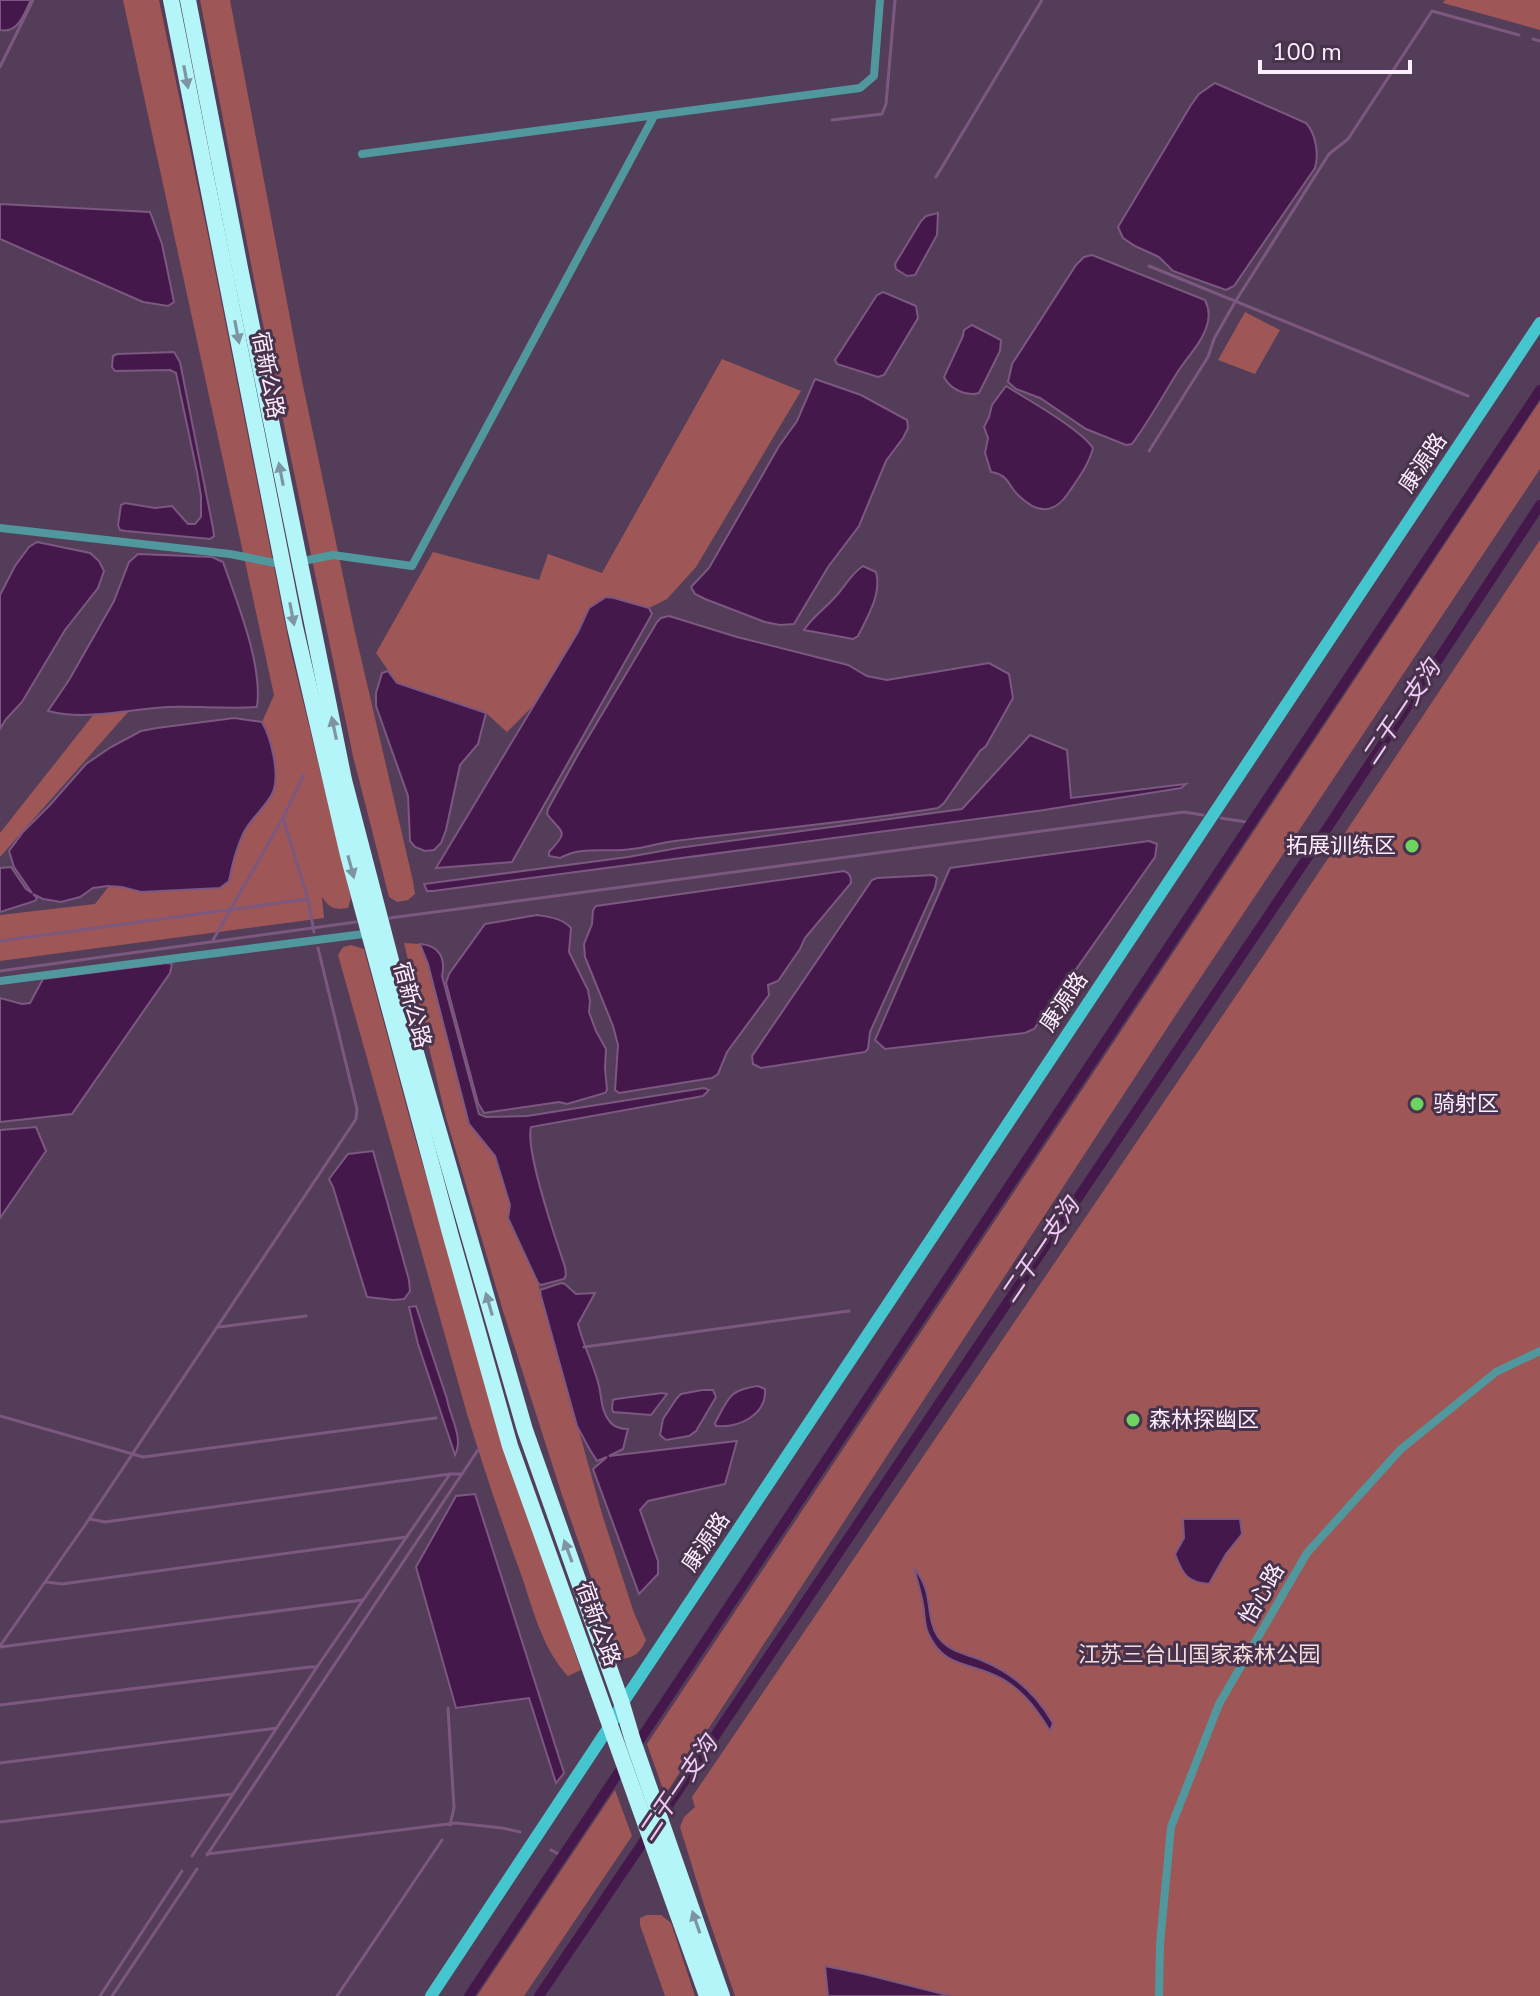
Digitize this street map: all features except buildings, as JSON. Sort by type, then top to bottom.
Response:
[{"type":"highway","name":"宿新公路","points":[[171,0],[291,563]]},
{"type":"highway","name":"宿新公路","points":[[188,0],[237,253],[291,563],[298,643],[337,810],[406,1018],[525,1430],[722,1996]]},
{"type":"highway","name":"宿新公路","points":[[376,933],[450,1233],[510,1446],[707,1996]]},
{"type":"street","points":[[362,154],[860,88],[874,76],[880,0]]},
{"type":"street","points":[[0,528],[291,563],[333,555],[412,566],[654,116]]},
{"type":"street","name":"康源路","points":[[611,1724],[1540,323]]},
{"type":"street","points":[[0,981],[376,933]]},
{"type":"street","name":"怡心路","points":[[1159,1996],[1160,1944],[1171,1827],[1219,1704],[1307,1553],[1401,1449],[1496,1372],[1540,1351]]},
{"type":"street","points":[[431,1996],[611,1724]]},
{"type":"green space","points":[[123,0],[159,0],[290,648],[351,898],[348,908],[339,909],[330,906],[322,897],[324,918],[0,961],[0,915],[95,904],[109,886],[141,892],[229,881],[267,730],[262,722],[274,695]]},
{"type":"green space","points":[[200,0],[230,0],[300,371],[354,628],[413,881],[415,894],[408,900],[397,902],[389,897],[353,756],[257,295]]},
{"type":"green space","points":[[1445,0],[1540,0],[1540,30],[1443,3]]},
{"type":"green space","points":[[1245,312],[1280,330],[1255,374],[1218,360]]},
{"type":"green space","points":[[722,359],[801,391],[696,567],[667,599],[649,608],[606,597],[589,608],[536,703],[507,732],[486,713],[397,683],[376,653],[433,552],[539,580],[548,554],[602,573]]},
{"type":"green space","points":[[1540,401],[1540,469],[1177,1013],[665,1795],[647,1744]]},
{"type":"green space","name":"江苏三台山国家森林公园","points":[[1540,540],[1540,1996],[735,1996],[680,1827],[684,1817],[695,1807],[692,1797],[1267,950]]},
{"type":"green space","points":[[129,711],[0,857],[0,833],[94,714]]},
{"type":"green space","points":[[404,943],[420,944],[428,964],[469,1124],[495,1156],[510,1205],[509,1218],[538,1283],[602,1514],[634,1613],[646,1640],[638,1653],[628,1658],[623,1659],[616,1648],[562,1495],[503,1311],[445,1114]]},
{"type":"green space","points":[[351,945],[364,949],[502,1440],[581,1670],[568,1676],[559,1666],[540,1629],[467,1414],[338,955],[343,947]]},
{"type":"green space","points":[[615,1790],[632,1836],[524,1996],[477,1996]]},
{"type":"green space","points":[[661,1915],[671,1923],[695,1996],[665,1996],[640,1925],[640,1918]]},
{"type":"shaded area","points":[[0,0],[31,0],[20,22],[11,29],[0,30]]},
{"type":"shaded area","points":[[1215,83],[1306,123],[1317,151],[1315,168],[1234,286],[1226,290],[1173,271],[1159,257],[1123,238],[1118,227],[1191,105],[1199,94]]},
{"type":"shaded area","points":[[0,204],[150,212],[162,244],[174,302],[168,306],[143,302],[0,239]]},
{"type":"shaded area","points":[[938,213],[937,235],[915,275],[907,276],[896,269],[895,264],[921,221]]},
{"type":"shaded area","points":[[1092,255],[1205,300],[1208,309],[1208,322],[1202,338],[1132,444],[1126,445],[1086,429],[1040,398],[1016,389],[1008,382],[1012,364],[1076,265],[1084,257]]},
{"type":"shaded area","points":[[883,292],[916,306],[918,318],[884,375],[878,377],[837,364],[835,360],[877,295]]},
{"type":"shaded area","points":[[972,325],[1001,340],[1000,351],[979,393],[969,394],[950,385],[944,377],[964,330]]},
{"type":"shaded area","points":[[174,352],[180,362],[213,528],[214,536],[210,539],[126,531],[120,530],[118,525],[121,505],[125,503],[155,508],[172,506],[188,524],[195,524],[201,517],[197,472],[176,373],[170,370],[115,371],[112,367],[113,356],[117,354]]},
{"type":"shaded area","points":[[815,379],[861,395],[907,420],[908,428],[886,461],[859,526],[828,567],[794,624],[780,625],[705,599],[695,594],[691,587],[709,568],[779,446],[797,421]]},
{"type":"shaded area","points":[[1006,386],[1065,423],[1093,448],[1086,466],[1063,500],[1051,508],[1032,506],[1018,495],[1005,478],[991,472],[985,453],[988,438],[984,427],[992,405]]},
{"type":"shaded area","points":[[37,542],[90,553],[104,571],[98,588],[65,630],[22,702],[0,729],[0,595],[15,566],[29,547]]},
{"type":"shaded area","points":[[138,554],[212,557],[223,562],[253,653],[257,707],[168,707],[92,715],[48,711],[114,601],[129,562]]},
{"type":"shaded area","points":[[863,566],[876,572],[877,588],[858,636],[853,639],[804,630],[811,620]]},
{"type":"shaded area","points":[[606,597],[649,608],[652,614],[512,862],[436,868],[578,632],[589,608]]},
{"type":"shaded area","points":[[669,616],[848,665],[867,676],[887,680],[989,663],[1009,674],[1013,698],[986,746],[938,808],[623,850],[586,850],[560,858],[549,856],[562,832],[547,814],[548,809],[657,622]]},
{"type":"shaded area","points":[[388,671],[397,683],[486,713],[478,744],[460,765],[446,830],[441,843],[434,850],[425,851],[410,841],[408,796],[376,706],[382,673]]},
{"type":"shaded area","points":[[234,718],[262,722],[269,737],[276,777],[272,794],[243,834],[229,881],[220,888],[141,892],[108,886],[93,888],[80,897],[61,902],[33,894],[37,898],[35,901],[0,912],[0,868],[11,867],[32,893],[14,867],[9,851],[86,764],[141,731]]},
{"type":"shaded area","points":[[1030,735],[1067,750],[1071,798],[1186,784],[1181,788],[1044,810],[433,891],[427,891],[424,884],[962,809]]},
{"type":"shaded area","points":[[1149,841],[1157,844],[1155,857],[1034,1029],[1025,1033],[885,1049],[875,1040],[950,868]]},
{"type":"shaded area","points":[[844,871],[850,876],[851,883],[805,938],[778,981],[768,985],[769,995],[727,1052],[718,1074],[712,1078],[619,1093],[615,1090],[618,1045],[585,957],[584,944],[596,906]]},
{"type":"shaded area","points":[[933,875],[937,878],[935,888],[870,1032],[868,1049],[865,1052],[761,1068],[753,1064],[752,1056],[872,880]]},
{"type":"shaded area","points":[[537,915],[559,920],[571,928],[569,952],[588,990],[589,1012],[606,1049],[607,1090],[567,1104],[559,1102],[484,1113],[478,1103],[446,983],[449,974],[485,924]]},
{"type":"shaded area","points":[[420,944],[432,947],[442,958],[442,976],[479,1114],[486,1117],[527,1116],[704,1088],[709,1090],[703,1096],[531,1127],[530,1139],[537,1175],[565,1267],[564,1279],[541,1285],[538,1283],[508,1218],[510,1205],[495,1156],[469,1124],[428,964]]},
{"type":"shaded area","points":[[172,964],[170,973],[72,1114],[0,1122],[0,998],[30,1003],[43,979]]},
{"type":"shaded area","points":[[36,1127],[46,1151],[0,1218],[0,1130]]},
{"type":"shaded area","points":[[373,1151],[409,1280],[410,1291],[404,1299],[367,1297],[329,1179],[348,1154]]},
{"type":"shaded area","points":[[561,1283],[576,1294],[595,1293],[578,1324],[597,1378],[605,1414],[614,1426],[628,1429],[623,1449],[609,1456],[737,1441],[725,1484],[648,1501],[640,1510],[658,1561],[658,1574],[639,1594],[593,1469],[607,1457],[597,1461],[577,1426],[541,1296],[540,1290]]},
{"type":"shaded area","points":[[416,1306],[456,1427],[458,1442],[455,1455],[418,1344],[409,1307]]},
{"type":"shaded area","points":[[758,1386],[765,1389],[756,1413],[734,1425],[716,1426],[730,1397],[741,1390]]},
{"type":"shaded area","points":[[713,1390],[716,1397],[696,1431],[689,1436],[666,1440],[660,1435],[663,1419],[677,1398],[681,1394]]},
{"type":"shaded area","points":[[667,1394],[651,1415],[613,1412],[613,1400]]},
{"type":"shaded area","points":[[475,1494],[564,1773],[556,1783],[529,1698],[456,1708],[416,1567],[456,1496]]},
{"type":"shaded area","points":[[1183,1519],[1240,1519],[1242,1534],[1209,1584],[1191,1579],[1183,1572],[1175,1554],[1184,1538]]},
{"type":"shaded area","points":[[914,1568],[925,1586],[931,1620],[942,1642],[993,1665],[1023,1685],[1053,1723],[1050,1731],[1033,1706],[1012,1685],[949,1658],[935,1645],[926,1628]]},
{"type":"shaded area","points":[[825,1966],[864,1974],[951,1996],[828,1996]]},
{"type":"waterway","points":[[0,67],[33,0]]},
{"type":"waterway","points":[[832,120],[882,114],[886,104],[895,0]]},
{"type":"waterway","points":[[936,177],[1042,0]]},
{"type":"waterway","points":[[1149,451],[1208,357],[1214,339],[1235,302],[1329,154],[1348,139],[1432,11],[1519,35]]},
{"type":"waterway","points":[[1533,39],[1540,41]]},
{"type":"waterway","points":[[1149,266],[1468,396]]},
{"type":"waterway","points":[[633,1750],[1540,390]]},
{"type":"waterway","name":"二干一支沟","points":[[659,1819],[1326,830],[1540,505]]},
{"type":"waterway","points":[[213,940],[304,775]]},
{"type":"waterway","points":[[390,918],[1184,812],[1203,815]]},
{"type":"waterway","points":[[283,818],[308,899],[314,932]]},
{"type":"waterway","points":[[1221,818],[1252,823]]},
{"type":"waterway","points":[[0,941],[308,899]]},
{"type":"waterway","points":[[0,971],[356,922]]},
{"type":"waterway","points":[[0,1646],[85,1525],[356,1119],[357,1109],[318,948]]},
{"type":"waterway","points":[[584,1347],[849,1311]]},
{"type":"waterway","points":[[219,1327],[306,1316]]},
{"type":"waterway","points":[[0,1416],[143,1457],[436,1418]]},
{"type":"waterway","points":[[207,1855],[478,1450]]},
{"type":"waterway","points":[[90,1519],[105,1522],[450,1474]]},
{"type":"waterway","points":[[192,1856],[450,1474],[462,1474]]},
{"type":"waterway","points":[[46,1582],[62,1584],[407,1537]]},
{"type":"waterway","points":[[0,1647],[363,1600]]},
{"type":"waterway","points":[[0,1705],[317,1667]]},
{"type":"waterway","points":[[448,1708],[454,1808],[450,1825]]},
{"type":"waterway","points":[[0,1763],[277,1728]]},
{"type":"waterway","points":[[469,1996],[625,1763]]},
{"type":"waterway","points":[[0,1822],[233,1794]]},
{"type":"waterway","points":[[207,1854],[456,1823],[520,1832]]},
{"type":"waterway","name":"二干一支沟","points":[[539,1996],[650,1832]]},
{"type":"waterway","points":[[337,1996],[442,1840]]},
{"type":"waterway","points":[[551,1850],[562,1856]]},
{"type":"waterway","points":[[112,1996],[197,1869]]},
{"type":"waterway","points":[[100,1996],[182,1871]]},
{"type":"place","name":"拓展训练区","points":[[1412,846]]},
{"type":"place","name":"骑射区","points":[[1417,1104]]},
{"type":"place","name":"森林探幽区","points":[[1133,1420]]}]
